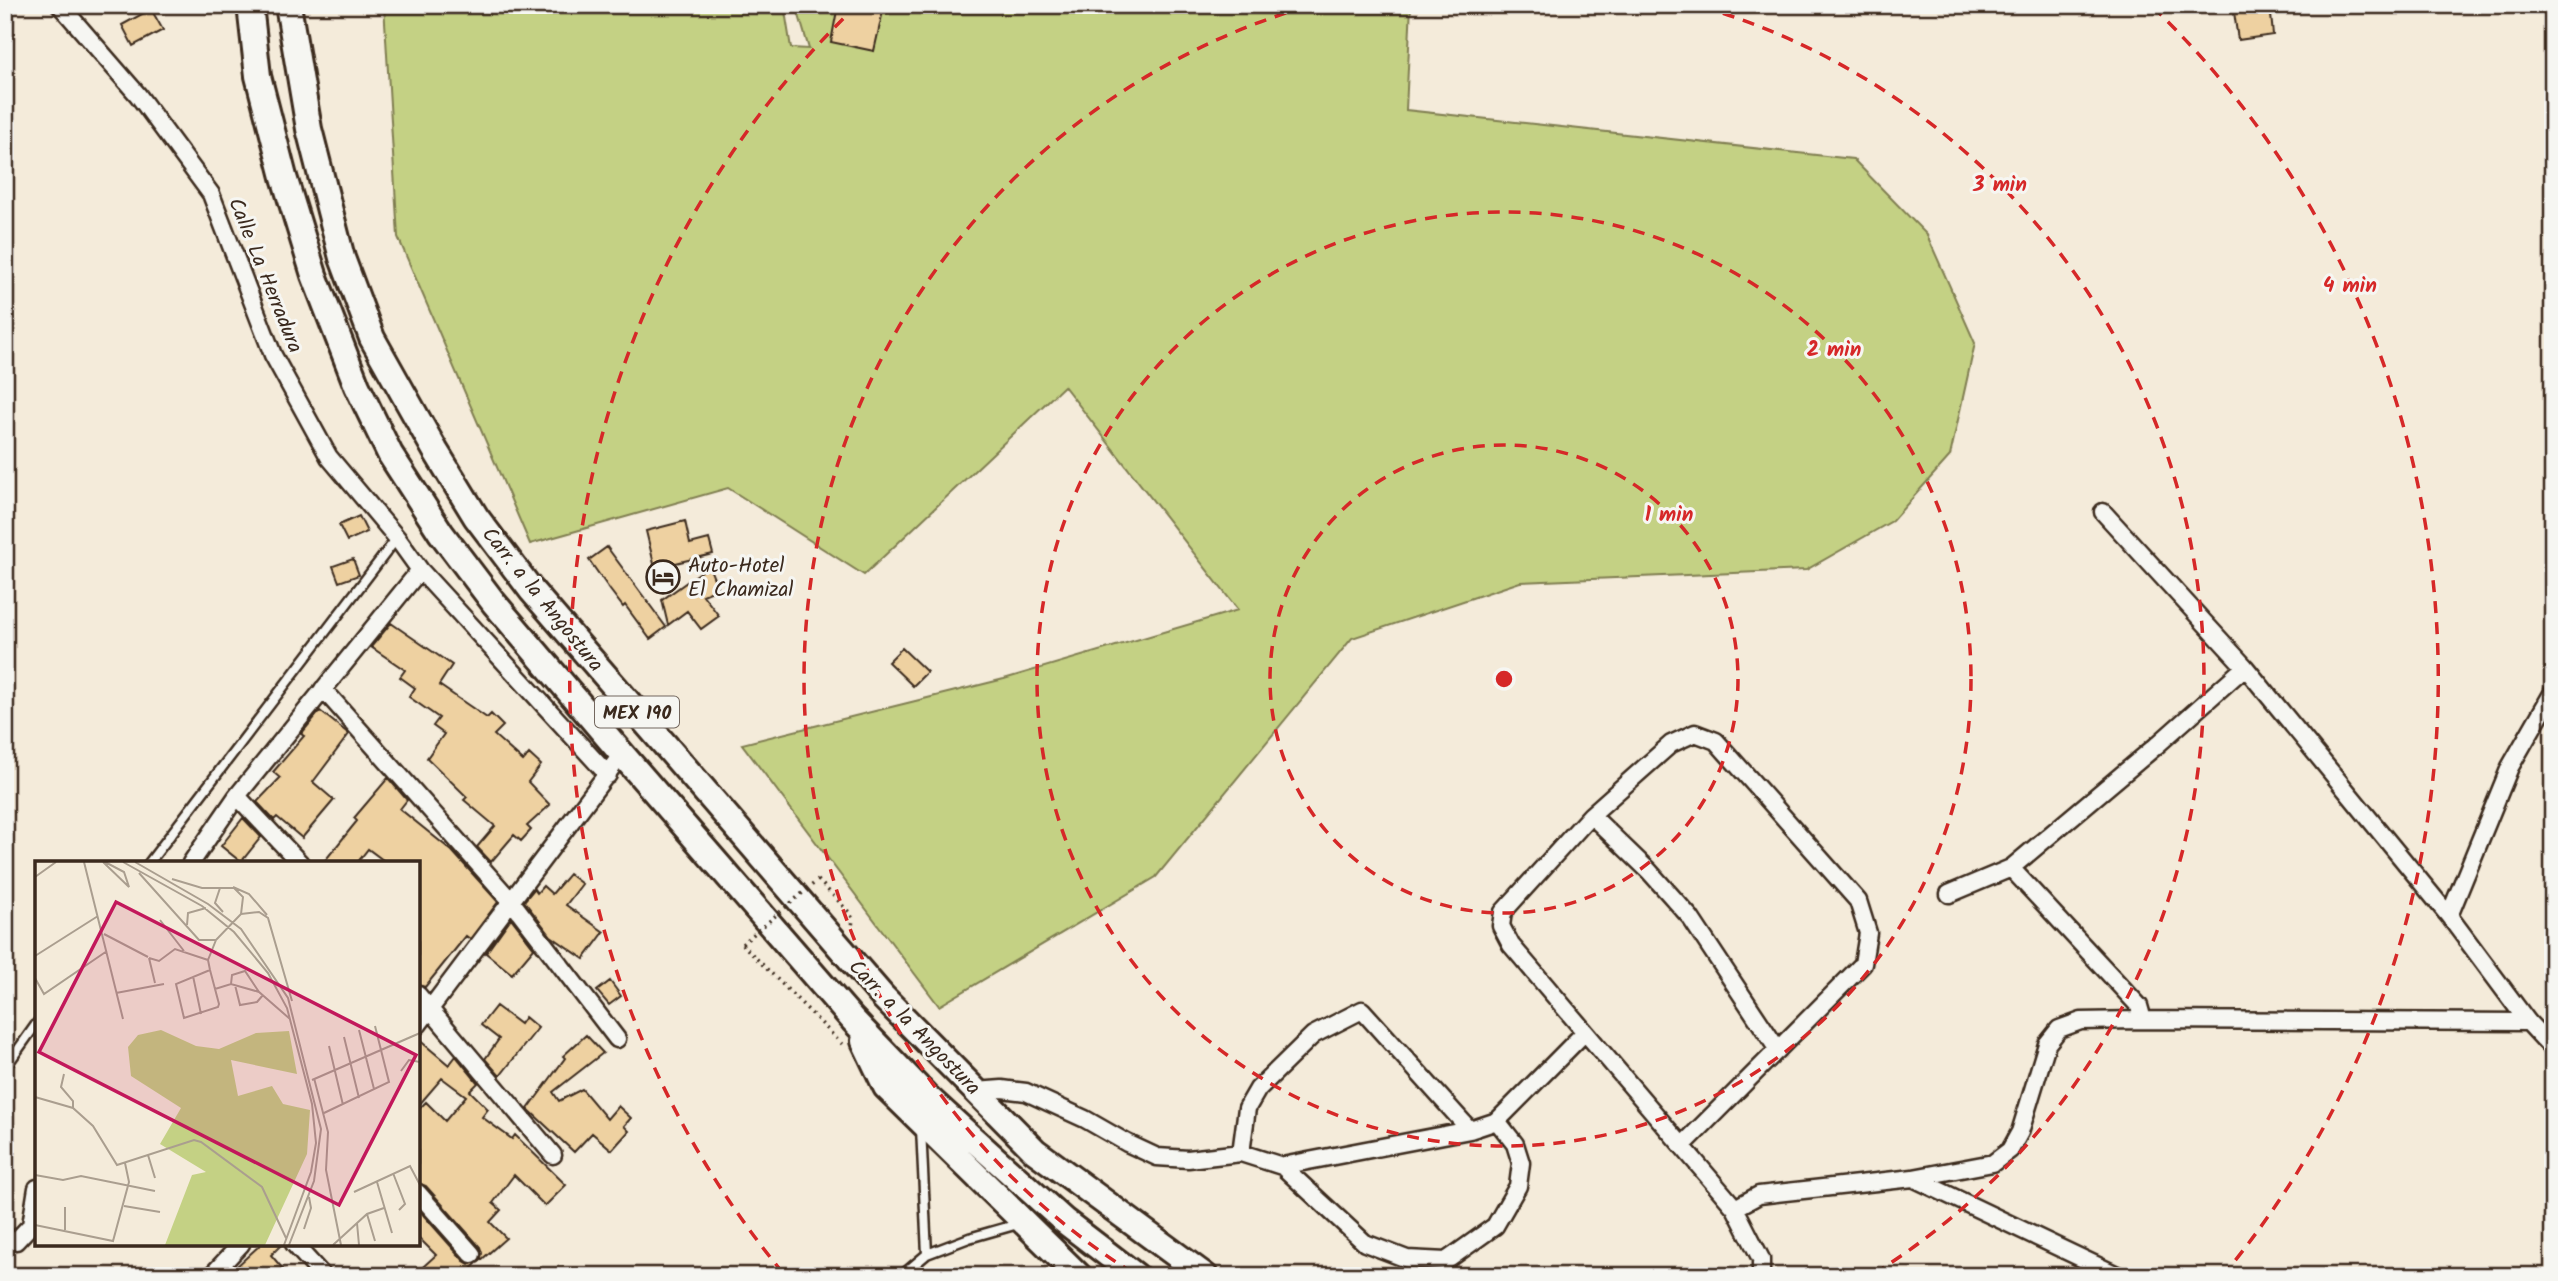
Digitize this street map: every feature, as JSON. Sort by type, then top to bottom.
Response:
[{"type":"main road","name":"Carr. a la Angostura","points":[[250,5],[258,76],[284,177],[314,275],[357,387],[390,454],[441,533],[494,603],[853,1020],[925,1095],[972,1139],[1063,1220],[1136,1276]]},
{"type":"main road","name":"Carr. a la Angostura","points":[[288,5],[309,129],[342,258],[372,338],[476,517],[532,591],[883,997],[1035,1151],[1205,1276]]},
{"type":"main road","points":[[853,1020],[886,1087],[1079,1276]]},
{"type":"street","name":"Calle La Herradura","points":[[60,5],[138,94],[211,194],[279,366],[329,457],[397,538],[420,570],[608,775]]},
{"type":"street","points":[[2103,512],[2245,667],[2449,916],[2528,1022],[2553,1049]]},
{"type":"street","points":[[192,861],[237,796],[420,570]]},
{"type":"street","points":[[1949,894],[2011,868],[2245,667]]},
{"type":"street","points":[[323,689],[512,902],[617,1039]]},
{"type":"street","points":[[2449,916],[2510,767],[2553,692]]},
{"type":"street","points":[[1682,1146],[1863,964],[1868,933],[1858,901],[1716,741],[1695,733],[1671,744],[1591,815],[1503,912],[1501,926],[1511,945],[1682,1146],[1735,1208],[1761,1259],[1761,1276]]},
{"type":"street","points":[[420,1022],[622,754]]},
{"type":"street","points":[[237,796],[298,861]]},
{"type":"street","points":[[1591,815],[1690,916],[1778,1050]]},
{"type":"street","points":[[2011,868],[2139,1006],[2141,1013],[2136,1020]]},
{"type":"street","points":[[420,997],[553,1155]]},
{"type":"street","points":[[1241,1153],[1247,1108],[1258,1089],[1313,1035],[1362,1010],[1470,1130]]},
{"type":"street","points":[[1735,1208],[1759,1195],[1913,1178],[1993,1163],[2010,1150],[2020,1132],[2047,1045],[2059,1028],[2081,1021],[2528,1022]]},
{"type":"street","points":[[1282,1166],[1470,1130],[1497,1121],[1585,1032]]},
{"type":"street","points":[[976,1091],[1002,1089],[1026,1093],[1086,1119],[1126,1143],[1157,1157],[1188,1159],[1241,1153],[1282,1166],[1365,1243],[1407,1259],[1446,1261],[1495,1226],[1518,1186],[1521,1163],[1515,1143],[1497,1121]]},
{"type":"street","points":[[1913,1178],[2119,1276]]},
{"type":"street","points":[[420,1195],[472,1254]]},
{"type":"street","points":[[5,1241],[16,1241],[31,1225],[35,1200]]},
{"type":"street","points":[[211,1276],[239,1246]]},
{"type":"street","points":[[297,1246],[323,1276]]},
{"type":"lane","points":[[151,861],[397,538]]},
{"type":"lane","points":[[5,1068],[35,1026]]},
{"type":"lane","points":[[920,1121],[927,1254]]},
{"type":"lane","points":[[901,1276],[927,1254],[969,1238],[1026,1222]]},
{"type":"path","points":[[847,1048],[742,944],[818,880],[850,913]]},
{"type":"green space","points":[[384,5],[784,5],[791,48],[809,49],[796,5],[1411,5],[1406,110],[1853,159],[1927,235],[1975,343],[1950,456],[1892,521],[1806,570],[1520,582],[1352,638],[1156,877],[939,1006],[742,744],[1004,679],[1238,610],[1064,386],[864,575],[728,488],[530,544],[398,237]]},
{"type":"building","points":[[838,5],[854,5],[883,11],[874,51],[831,42]]},
{"type":"building","points":[[2233,5],[2270,5],[2273,35],[2238,40]]},
{"type":"building","points":[[151,9],[163,30],[133,46],[122,25]]},
{"type":"building","points":[[359,516],[367,532],[347,541],[339,525]]},
{"type":"building","points":[[685,521],[690,544],[709,539],[713,554],[655,568],[646,531]]},
{"type":"building","points":[[607,547],[666,627],[650,639],[589,560]]},
{"type":"building","points":[[353,559],[359,575],[339,582],[333,566]]},
{"type":"building","points":[[709,566],[718,589],[703,595],[719,616],[701,629],[687,611],[668,625],[662,600]]},
{"type":"building","points":[[391,623],[452,665],[439,685],[487,718],[491,714],[503,726],[494,735],[523,761],[529,754],[541,765],[528,782],[550,805],[527,826],[531,830],[521,841],[514,835],[491,862],[477,847],[495,826],[464,800],[467,797],[427,758],[444,734],[433,726],[439,718],[409,697],[415,688],[400,677],[405,670],[371,647]]},
{"type":"building","points":[[902,648],[927,672],[913,686],[888,662]]},
{"type":"building","points":[[320,711],[349,734],[313,782],[334,800],[302,838],[277,817],[274,820],[257,802],[280,778],[273,772],[304,736],[301,734]]},
{"type":"building","points":[[388,778],[407,800],[400,809],[452,851],[498,902],[470,939],[466,936],[425,987],[420,986],[420,861],[384,861],[368,849],[359,861],[325,861],[357,821],[354,818]]},
{"type":"building","points":[[243,818],[261,837],[242,861],[221,846]]},
{"type":"building","points":[[569,874],[582,884],[566,905],[604,932],[584,959],[551,936],[524,901],[534,889],[537,893],[543,886],[552,894]]},
{"type":"building","points":[[511,918],[534,948],[512,974],[486,953]]},
{"type":"building","points":[[610,981],[621,996],[609,1005],[597,991]]},
{"type":"building","points":[[496,1006],[520,1024],[525,1017],[538,1028],[500,1076],[485,1059],[499,1039],[481,1025]]},
{"type":"building","points":[[586,1035],[603,1053],[553,1092],[559,1101],[582,1089],[607,1119],[618,1106],[631,1118],[624,1126],[629,1131],[612,1150],[592,1133],[574,1152],[528,1109],[565,1058],[563,1056]]},
{"type":"building","points":[[420,1041],[449,1065],[456,1056],[478,1083],[470,1091],[488,1109],[482,1117],[512,1139],[515,1135],[566,1185],[545,1206],[514,1175],[493,1203],[501,1210],[490,1222],[506,1238],[480,1261],[480,1247],[426,1186],[420,1184],[420,1108],[426,1102],[445,1121],[466,1096],[442,1078],[420,1104]]},
{"type":"building","points":[[420,1211],[464,1261],[469,1264],[478,1262],[464,1276],[413,1276],[436,1255],[420,1239]]},
{"type":"building","points":[[259,1246],[280,1246],[271,1255],[289,1276],[261,1276],[255,1269],[248,1276],[243,1276],[236,1267]]},
{"type":"place","name":"Auto-Hotel El Chamizal","points":[[663,577]]}]
